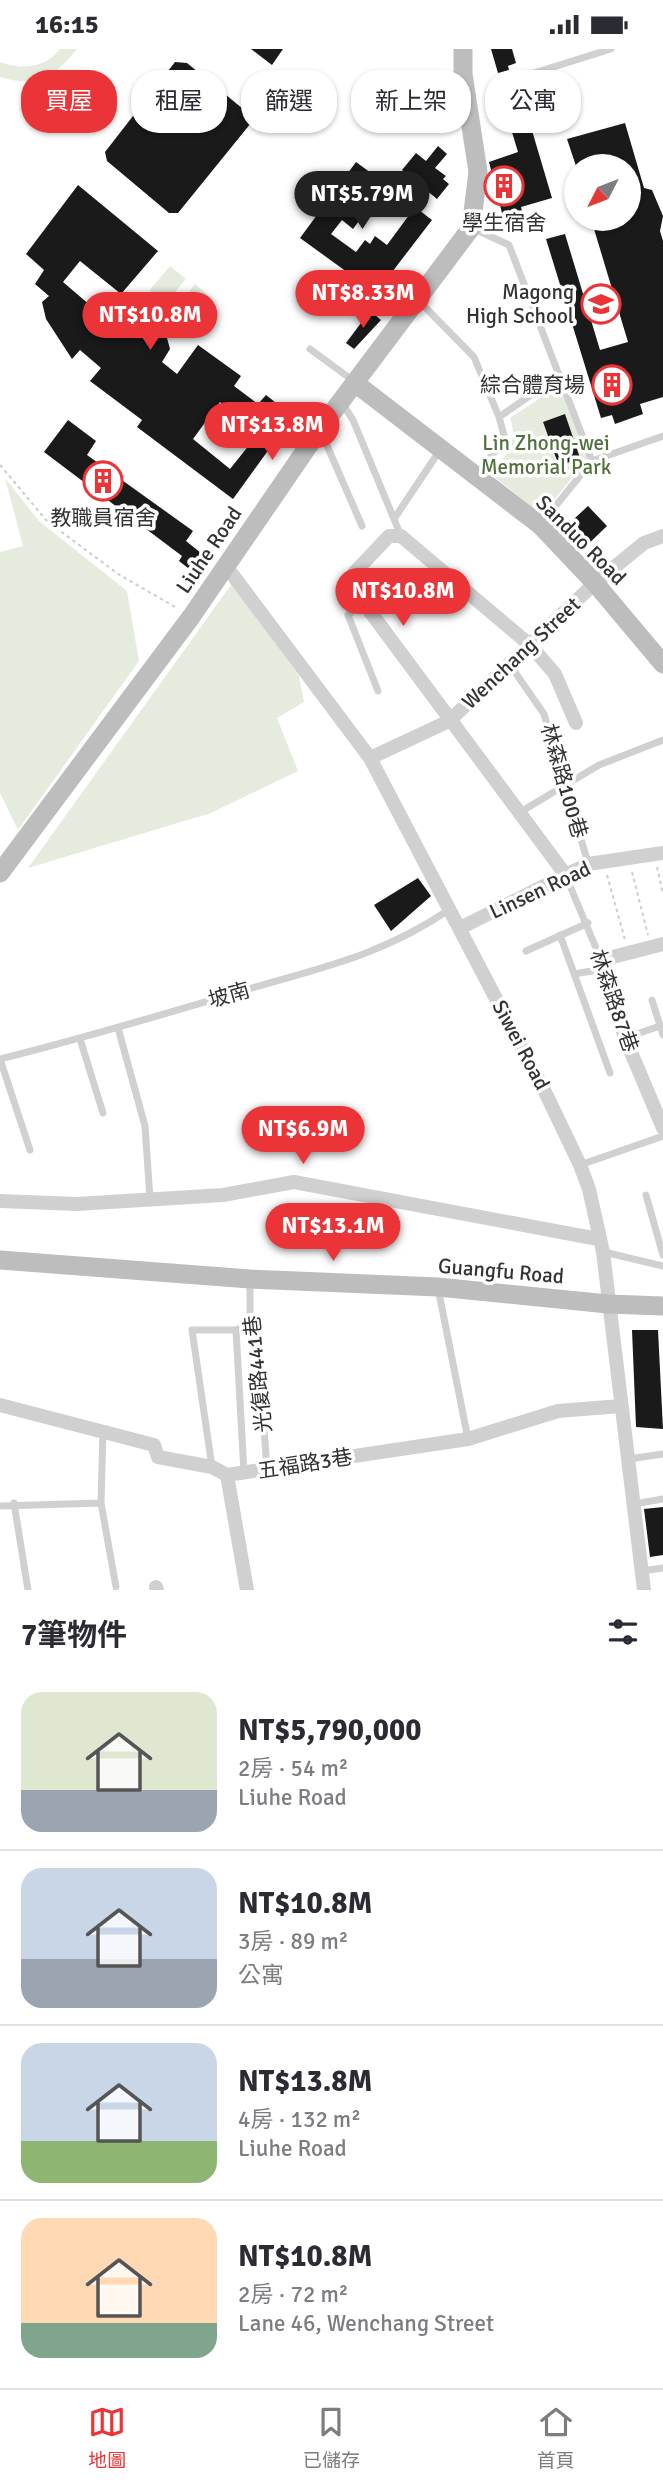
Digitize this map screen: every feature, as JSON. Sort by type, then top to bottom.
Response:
[{"type":"street","name":"Liuhe Road","points":[[3,863],[191,617],[320,429],[471,228],[478,171],[463,74],[463,49]]},
{"type":"street","name":"Sanduo Road","points":[[355,383],[540,525],[595,583],[663,664]]},
{"type":"street","points":[[565,874],[517,814],[363,603],[354,587],[353,573],[395,536],[530,645],[555,674],[576,723]]},
{"type":"street","name":"Wenchang Street","points":[[370,758],[449,721],[595,583],[644,543],[663,536]]},
{"type":"street","name":"Siwei Road","points":[[226,566],[370,758],[548,1096],[580,1165],[589,1189],[601,1246],[644,1590]]},
{"type":"street","name":"Linsen Road","points":[[460,928],[565,874],[596,863],[658,854]]},
{"type":"street","points":[[602,964],[628,952],[657,945]]},
{"type":"street","name":"林森路87巷","points":[[602,964],[625,1038],[663,1128]]},
{"type":"street","points":[[0,1201],[76,1204],[223,1195],[295,1182],[601,1246]]},
{"type":"street","name":"Guangfu Road","points":[[0,1260],[250,1279],[438,1287],[608,1304],[663,1306]]},
{"type":"street","name":"五福路3巷","points":[[0,1405],[154,1444],[158,1457],[212,1467],[227,1475],[468,1439],[558,1411],[621,1406]]},
{"type":"street","points":[[227,1475],[247,1590]]},
{"type":"lane","points":[[544,70],[611,49]]},
{"type":"lane","points":[[471,228],[509,245],[592,461]]},
{"type":"lane","points":[[418,300],[474,357],[499,417],[505,439],[477,474]]},
{"type":"lane","points":[[310,349],[355,383]]},
{"type":"lane","points":[[499,417],[560,375]]},
{"type":"lane","points":[[341,402],[354,420],[394,519],[395,536]]},
{"type":"lane","points":[[320,429],[362,526]]},
{"type":"lane","points":[[540,525],[592,461],[663,436]]},
{"type":"lane","points":[[394,519],[441,450]]},
{"type":"lane","points":[[363,603],[348,615],[378,691]]},
{"type":"lane","name":"林森路100巷","points":[[510,665],[544,714],[564,785],[596,863]]},
{"type":"lane","points":[[517,814],[599,765],[663,740]]},
{"type":"lane","name":"林森路87巷","points":[[565,874],[602,964]]},
{"type":"lane","name":"坡南","points":[[0,1059],[80,1039],[356,959],[410,936],[449,910]]},
{"type":"lane","points":[[526,951],[587,923]]},
{"type":"lane","points":[[560,936],[610,1073]]},
{"type":"lane","points":[[574,974],[602,964]]},
{"type":"lane","points":[[652,1000],[663,1035]]},
{"type":"lane","points":[[625,1038],[660,1025]]},
{"type":"lane","points":[[118,1028],[145,1126],[150,1199]]},
{"type":"lane","points":[[80,1039],[103,1113]]},
{"type":"lane","points":[[0,1059],[30,1150]]},
{"type":"lane","points":[[580,1165],[663,1136]]},
{"type":"lane","points":[[646,1195],[663,1255]]},
{"type":"lane","points":[[601,1246],[663,1266]]},
{"type":"lane","name":"光復路441巷","points":[[250,1279],[250,1324],[259,1361],[267,1469]]},
{"type":"lane","points":[[438,1287],[468,1439]]},
{"type":"lane","points":[[212,1467],[192,1330],[236,1330],[250,1324]]},
{"type":"lane","points":[[236,1330],[244,1473]]},
{"type":"lane","points":[[103,1432],[101,1503],[116,1587]]},
{"type":"lane","points":[[629,1459],[663,1454]]},
{"type":"lane","points":[[634,1504],[663,1499]]},
{"type":"lane","points":[[0,1506],[14,1503],[101,1503]]},
{"type":"lane","points":[[14,1503],[28,1590]]},
{"type":"lane","points":[[642,1571],[663,1568]]},
{"type":"path","points":[[0,465],[47,520],[118,574],[191,617]]},
{"type":"path","points":[[658,854],[663,894]]},
{"type":"path","points":[[628,858],[657,945]]},
{"type":"path","points":[[596,863],[628,952]]},
{"type":"green space","points":[[60,49],[77,49],[56,70],[21,70],[21,81],[0,77],[0,62],[33,66]]},
{"type":"green space","points":[[170,266],[186,279],[170,298],[149,291]]},
{"type":"green space","points":[[195,284],[212,299],[192,325],[179,305]]},
{"type":"green space","name":"Lin Zhong-wei Memorial Park","points":[[560,385],[588,458],[542,515],[491,474],[510,448],[513,435],[510,418]]},
{"type":"green space","points":[[5,478],[39,521],[127,591],[139,661],[18,830],[0,793],[0,552],[23,546]]},
{"type":"green space","points":[[233,582],[299,676],[304,702],[277,718],[298,771],[211,813],[28,868]]},
{"type":"building","points":[[251,49],[283,49],[272,65]]},
{"type":"building","points":[[491,49],[512,49],[516,63],[508,66],[509,70],[497,70]]},
{"type":"building","points":[[175,62],[187,63],[196,70],[169,70]]},
{"type":"building","points":[[227,96],[241,107],[243,133],[178,213],[169,213],[107,161],[105,152],[131,119],[131,133],[227,133]]},
{"type":"building","points":[[625,123],[634,154],[572,154],[567,139]]},
{"type":"building","points":[[512,133],[533,133],[552,198],[521,207],[522,211],[511,214],[509,210],[502,213],[489,162],[518,152]]},
{"type":"building","points":[[438,146],[447,154],[435,168],[446,176],[443,179],[449,184],[437,199],[402,170],[416,153],[426,161]]},
{"type":"building","points":[[356,162],[386,184],[353,229],[342,220],[331,234],[356,252],[365,240],[370,244],[375,236],[387,245],[415,207],[432,220],[376,293],[300,238]]},
{"type":"building","points":[[641,178],[644,188],[652,190],[663,216],[660,231],[663,241],[663,397],[640,404],[643,414],[615,424],[612,415],[601,418],[546,239],[565,234],[600,350],[628,342],[595,231],[641,231]]},
{"type":"building","points":[[78,185],[158,251],[121,294],[80,261],[63,282],[105,318],[103,320],[120,329],[125,322],[139,314],[149,316],[164,327],[170,349],[162,362],[177,374],[198,345],[241,376],[234,386],[258,404],[266,395],[293,416],[233,499],[137,427],[142,420],[90,381],[101,368],[80,350],[72,359],[46,319],[42,302],[49,296],[35,284],[44,270],[26,254]],"holes":[[[220,402],[250,424],[244,431],[254,439],[230,469],[193,439]]]},
{"type":"building","points":[[370,311],[381,320],[354,349],[346,343]]},
{"type":"building","points":[[565,414],[580,458],[559,466],[543,422]]},
{"type":"building","name":"教職員宿舍","points":[[68,420],[96,441],[87,455],[193,531],[186,541],[201,553],[188,568],[179,561],[182,556],[44,452]]},
{"type":"building","points":[[588,506],[607,526],[581,551],[562,530]]},
{"type":"building","points":[[418,878],[431,896],[391,931],[374,905]]},
{"type":"building","points":[[632,1330],[658,1330],[663,1429],[636,1427]]},
{"type":"building","points":[[663,1507],[663,1555],[650,1557],[644,1509]]},
{"type":"place","name":"學生宿舍","points":[[504,186]]},
{"type":"place","name":"Magong High School","points":[[601,304]]},
{"type":"place","name":"綜合體育場","points":[[612,385]]},
{"type":"place","name":"教職員宿舍","points":[[103,481]]}]
